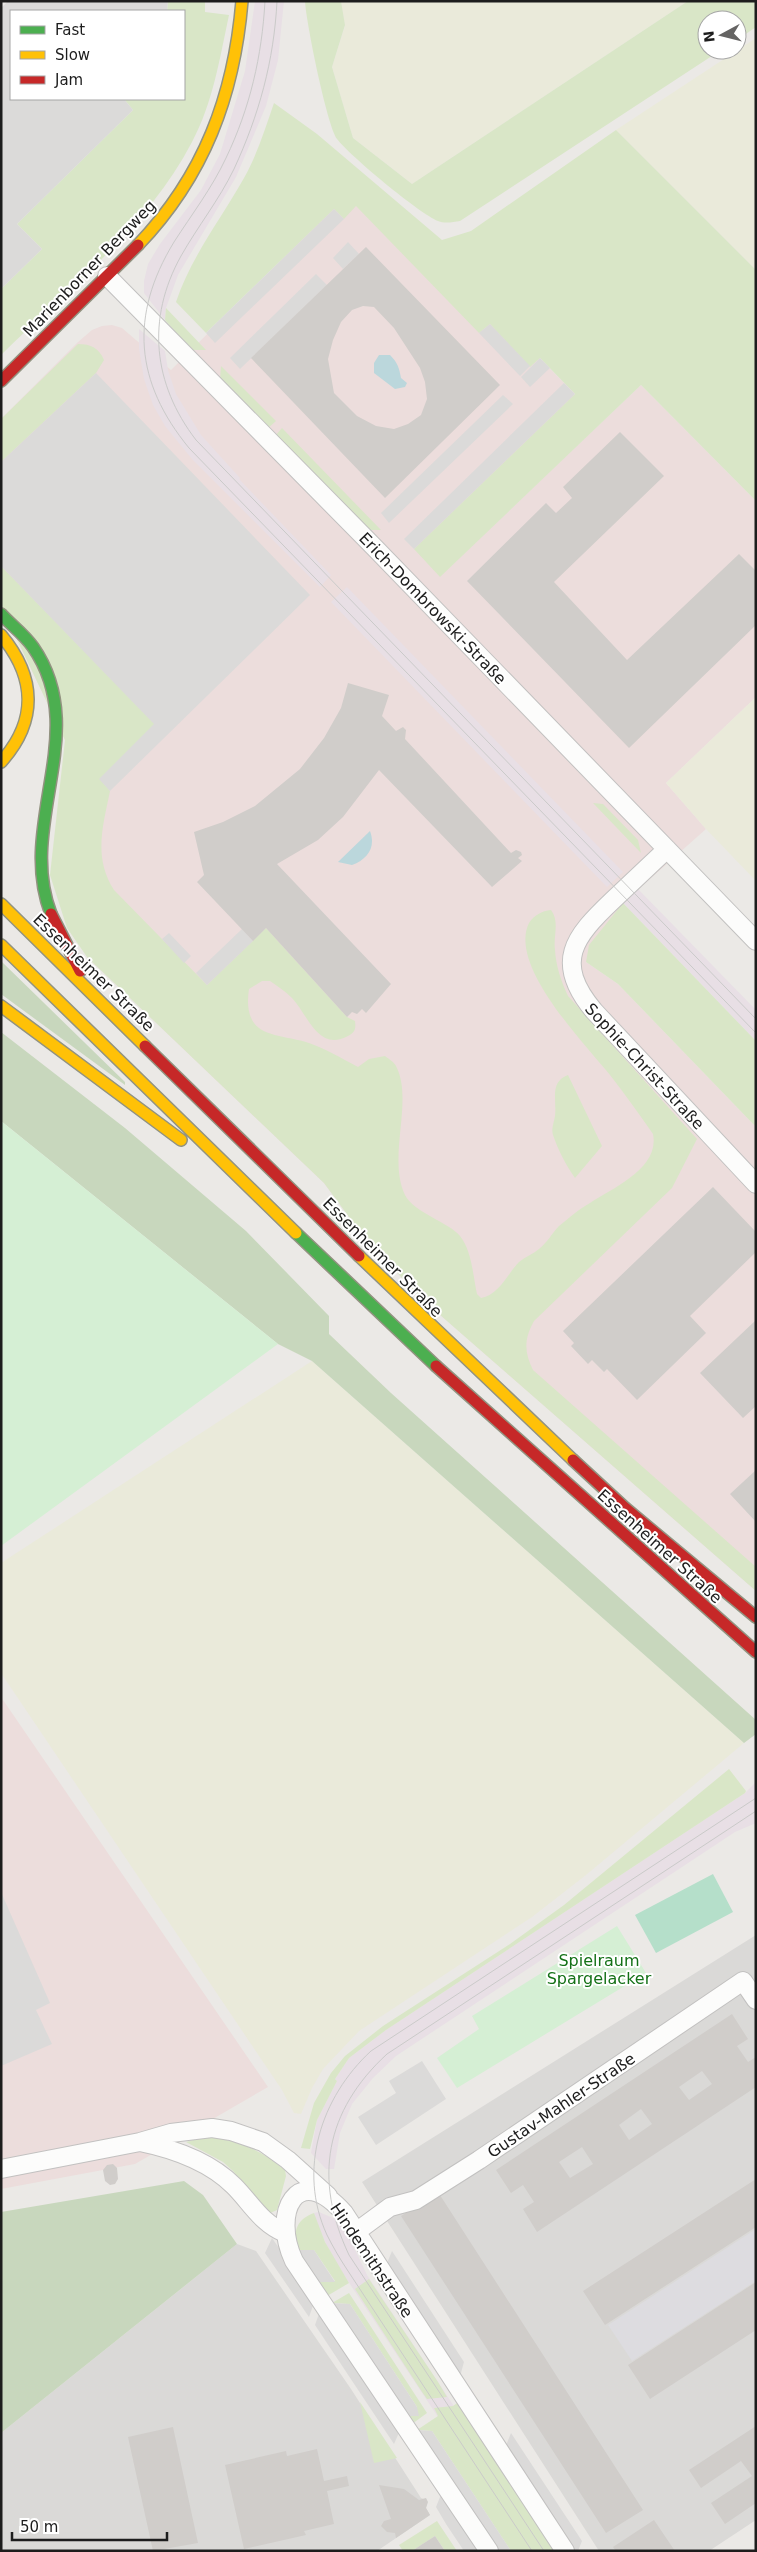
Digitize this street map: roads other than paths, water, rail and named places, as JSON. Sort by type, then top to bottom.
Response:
[{"type":"main road","name":"Marienborner Bergweg","points":[[1,381],[107,276],[162,218],[194,172],[213,130],[230,80],[240,35],[242,1]]},
{"type":"main road","points":[[1,614],[32,646],[46,669],[54,691],[58,718],[57,742],[42,828],[40,866],[47,904],[91,991]]},
{"type":"main road","points":[[1,635],[19,657],[27,677],[29,697],[27,719],[19,739],[1,762]]},
{"type":"main road","name":"Essenheimer Straße","points":[[1,904],[422,1319],[624,1508],[756,1617]]},
{"type":"main road","name":"Essenheimer Straße","points":[[1,945],[247,1186],[468,1397],[756,1652]]},
{"type":"main road","points":[[1,1006],[247,1186]]},
{"type":"street","name":"Erich-Dombrowski-Straße","points":[[107,276],[756,941]]},
{"type":"street","name":"Sophie-Christ-Straße","points":[[667,849],[581,932],[573,950],[574,979],[583,998],[594,1011],[756,1184]]},
{"type":"street","name":"Gustav-Mahler-Straße","points":[[356,2232],[390,2207],[416,2200],[479,2160],[744,1981],[756,2000]]},
{"type":"street","points":[[1,2169],[140,2142],[189,2130],[212,2128],[239,2133],[263,2142],[330,2198]]},
{"type":"street","points":[[140,2142],[179,2153],[211,2167],[236,2188],[261,2218],[284,2233]]},
{"type":"street","name":"Hindemithstraße","points":[[489,2551],[294,2261],[284,2233],[287,2210],[294,2197],[301,2193],[315,2192],[330,2198],[356,2232],[566,2551]]},
{"type":"water","points":[[379,355],[390,355],[393,358],[398,366],[401,378],[407,383],[405,387],[395,389],[374,373],[374,363]]},
{"type":"water","points":[[370,831],[372,842],[366,856],[352,865],[338,862]]},
{"type":"tram line","points":[[265,1],[258,62],[242,120],[226,158],[214,180],[174,242],[160,269],[150,296],[145,322],[144,348],[149,373],[158,398],[171,423],[189,448],[756,1033]]},
{"type":"tram line","points":[[277,1],[269,66],[251,128],[228,180],[181,256],[170,280],[163,303],[159,327],[159,351],[163,374],[171,396],[182,419],[196,440],[756,1019]]},
{"type":"tram line","points":[[532,2551],[329,2240],[318,2210],[314,2185],[315,2160],[319,2136],[327,2112],[339,2090],[354,2069],[371,2051],[756,1798]]},
{"type":"tram line","points":[[544,2551],[349,2255],[338,2227],[331,2200],[329,2173],[331,2147],[338,2123],[350,2099],[366,2076],[387,2054],[756,1811]]},
{"type":"park label","name":"Spielraum Spargelacker","points":[[599,1969]]}]
